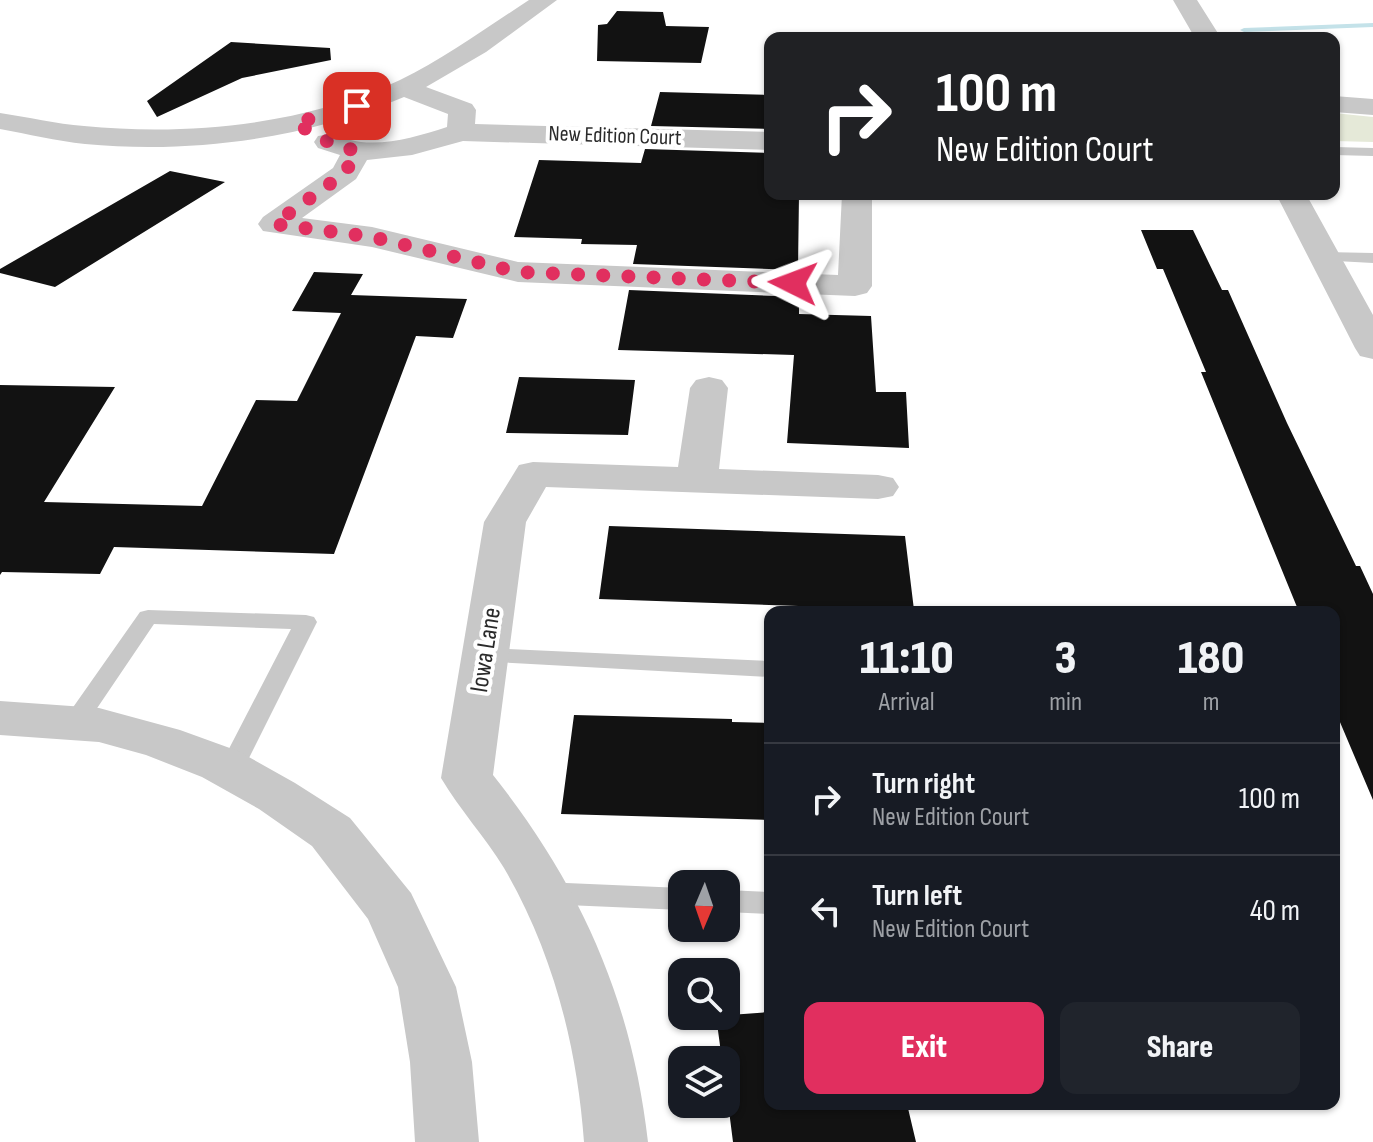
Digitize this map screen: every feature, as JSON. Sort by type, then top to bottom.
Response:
[{"type":"street","points":[[0,121],[84,135],[174,137],[295,123],[404,88],[438,70],[545,0]]},
{"type":"street","points":[[1185,0],[1204,32]]},
{"type":"street","points":[[404,88],[462,110],[461,132]]},
{"type":"street","points":[[1340,104],[1373,107]]},
{"type":"street","name":"New Edition Court","points":[[295,123],[334,145],[357,151],[414,148],[461,132],[764,141]]},
{"type":"street","points":[[357,151],[345,173],[274,224],[372,237],[518,272],[855,286],[857,200]]},
{"type":"street","points":[[1294,200],[1373,348]]},
{"type":"street","points":[[697,480],[709,388]]},
{"type":"street","name":"Iowa Lane","points":[[616,1142],[612,1088],[572,947],[525,857],[467,778],[505,522],[533,474],[878,487]]},
{"type":"street","points":[[0,718],[99,725],[162,742],[231,770],[331,832],[391,908],[427,987],[441,1062],[447,1142]]},
{"type":"lane","points":[[1340,151],[1373,152]]},
{"type":"lane","points":[[1324,257],[1373,258]]},
{"type":"lane","points":[[74,723],[148,617],[306,622],[231,770]]},
{"type":"lane","points":[[485,656],[764,669]]},
{"type":"lane","points":[[543,893],[668,898]]},
{"type":"lane","points":[[740,902],[764,903]]},
{"type":"green space","points":[[1340,114],[1373,117],[1373,142],[1340,141]]},
{"type":"building","points":[[617,11],[663,12],[666,26],[709,27],[701,63],[597,61],[598,25],[607,24]]},
{"type":"building","points":[[231,42],[330,48],[331,60],[242,78],[157,117],[147,101]]},
{"type":"building","points":[[660,92],[764,95],[764,129],[651,126]]},
{"type":"building","points":[[645,149],[764,153],[764,200],[799,200],[798,270],[633,264],[637,245],[581,244],[582,239],[514,237],[539,160],[641,163]]},
{"type":"building","points":[[170,171],[225,182],[55,287],[0,273],[0,269]]},
{"type":"building","points":[[1141,230],[1193,230],[1222,290],[1228,290],[1287,423],[1356,566],[1360,566],[1373,594],[1373,800],[1340,722],[1340,606],[1297,606],[1201,372],[1206,372],[1163,269],[1157,269]]},
{"type":"building","points":[[314,272],[363,274],[351,295],[467,299],[453,338],[416,336],[334,554],[114,547],[100,574],[2,572],[0,575],[0,385],[115,387],[44,502],[202,506],[256,400],[297,401],[341,313],[292,311]]},
{"type":"building","points":[[629,290],[799,297],[799,314],[871,316],[876,392],[906,392],[909,448],[787,443],[794,355],[618,350]]},
{"type":"building","points":[[519,377],[635,380],[628,435],[506,433]]},
{"type":"building","points":[[609,526],[905,536],[914,606],[799,606],[599,599]]},
{"type":"building","points":[[574,715],[732,719],[732,722],[764,723],[764,820],[561,814]]},
{"type":"building","points":[[764,1012],[764,1110],[908,1110],[916,1142],[733,1142],[730,1118],[740,1118],[740,1046],[720,1046],[718,1030],[740,1030],[740,1014]]},
{"type":"waterway","points":[[1244,30],[1373,25]]},
{"type":"route","points":[[357,106],[295,123],[334,145],[357,151],[345,173],[274,224],[372,237],[518,272],[793,283]]}]
